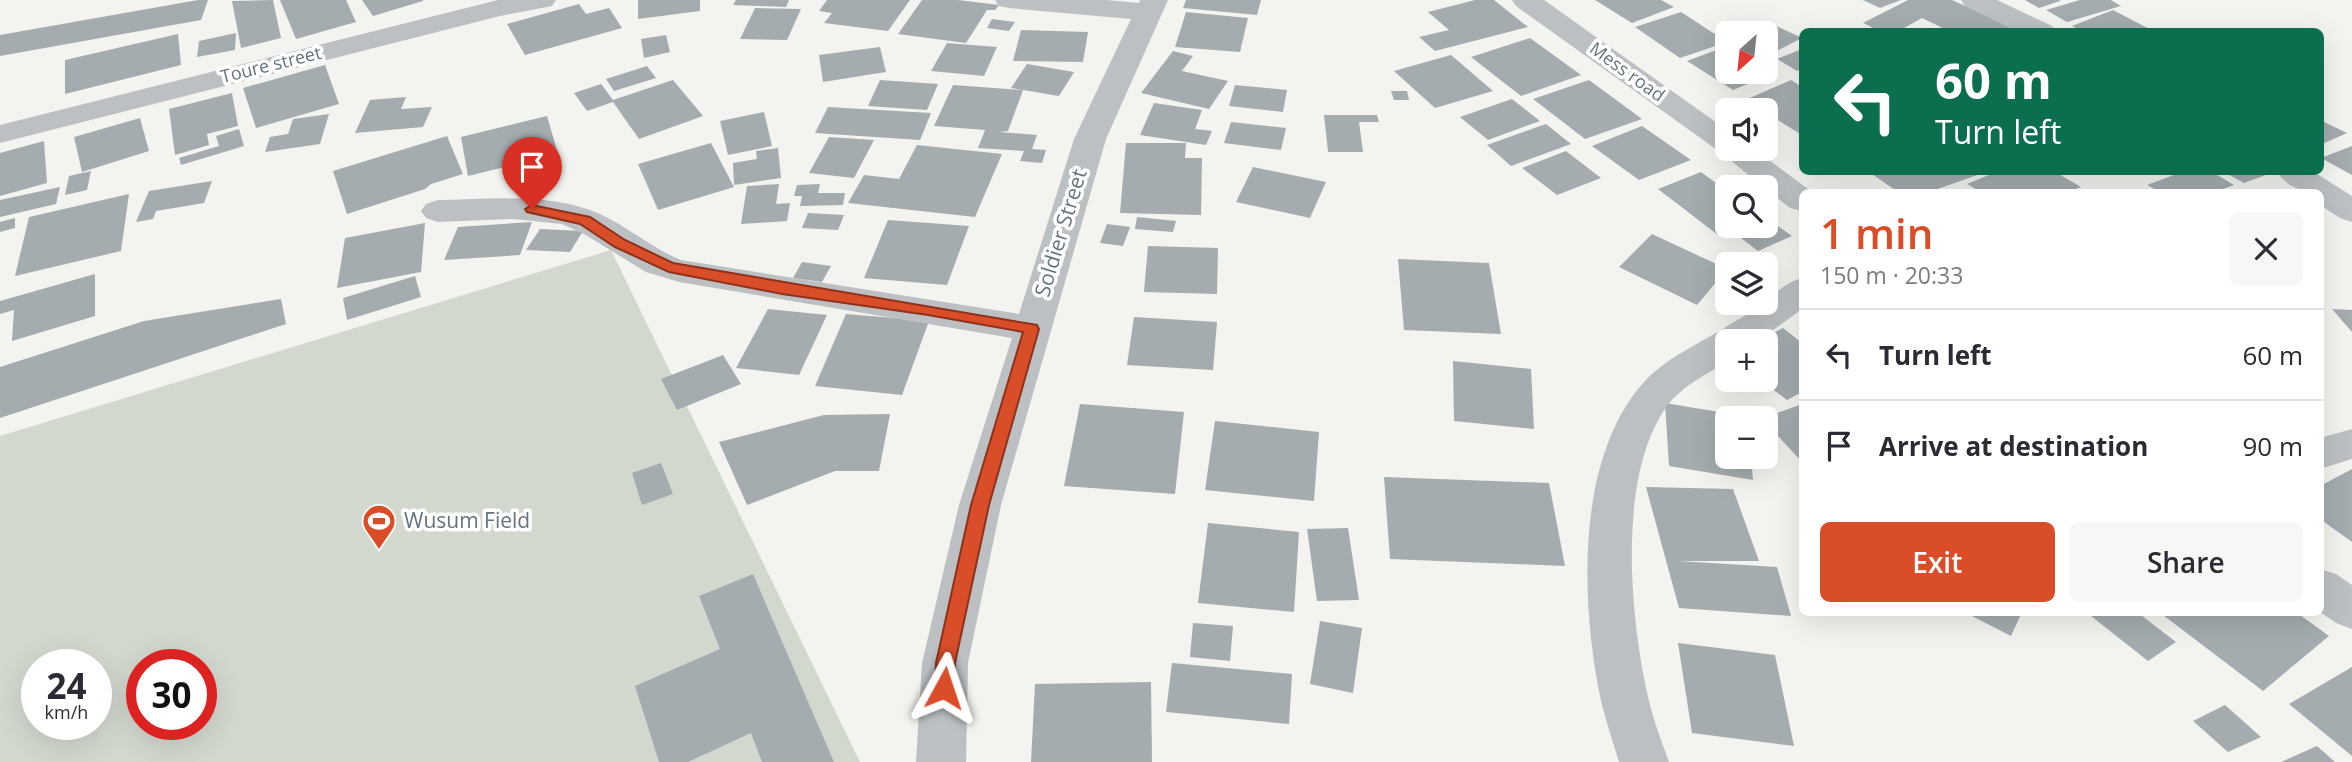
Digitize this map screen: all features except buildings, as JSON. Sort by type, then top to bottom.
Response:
[{"type":"street","name":"Toure street","points":[[0,134],[499,8],[542,0]]},
{"type":"street","points":[[1009,0],[1152,6]]},
{"type":"street","name":"Mess road","points":[[1526,0],[1715,135]]},
{"type":"street","points":[[1975,0],[2034,28]]},
{"type":"street","name":"Soldier Street","points":[[941,762],[945,663],[980,505],[1090,139],[1152,6]]},
{"type":"street","points":[[1750,161],[1799,199]]},
{"type":"street","points":[[2297,175],[2318,189]]},
{"type":"street","points":[[2324,193],[2352,211]]},
{"type":"street","points":[[438,211],[532,209],[585,220],[620,243],[669,268],[1031,329]]},
{"type":"street","points":[[1749,329],[1799,292]]},
{"type":"street","points":[[1644,762],[1623,692],[1609,567],[1617,478],[1632,432],[1658,391],[1715,352]]},
{"type":"street","points":[[2324,453],[2352,444]]},
{"type":"street","points":[[2324,590],[2352,610]]},
{"type":"shaded area","name":"Wusum Field","points":[[611,250],[860,762],[0,762],[0,436]]},
{"type":"place","name":"Wusum Field","points":[[379,551]]},
{"type":"route","points":[[532,209],[585,220],[620,243],[669,268],[1031,329],[980,505],[945,663],[944,688]]}]
